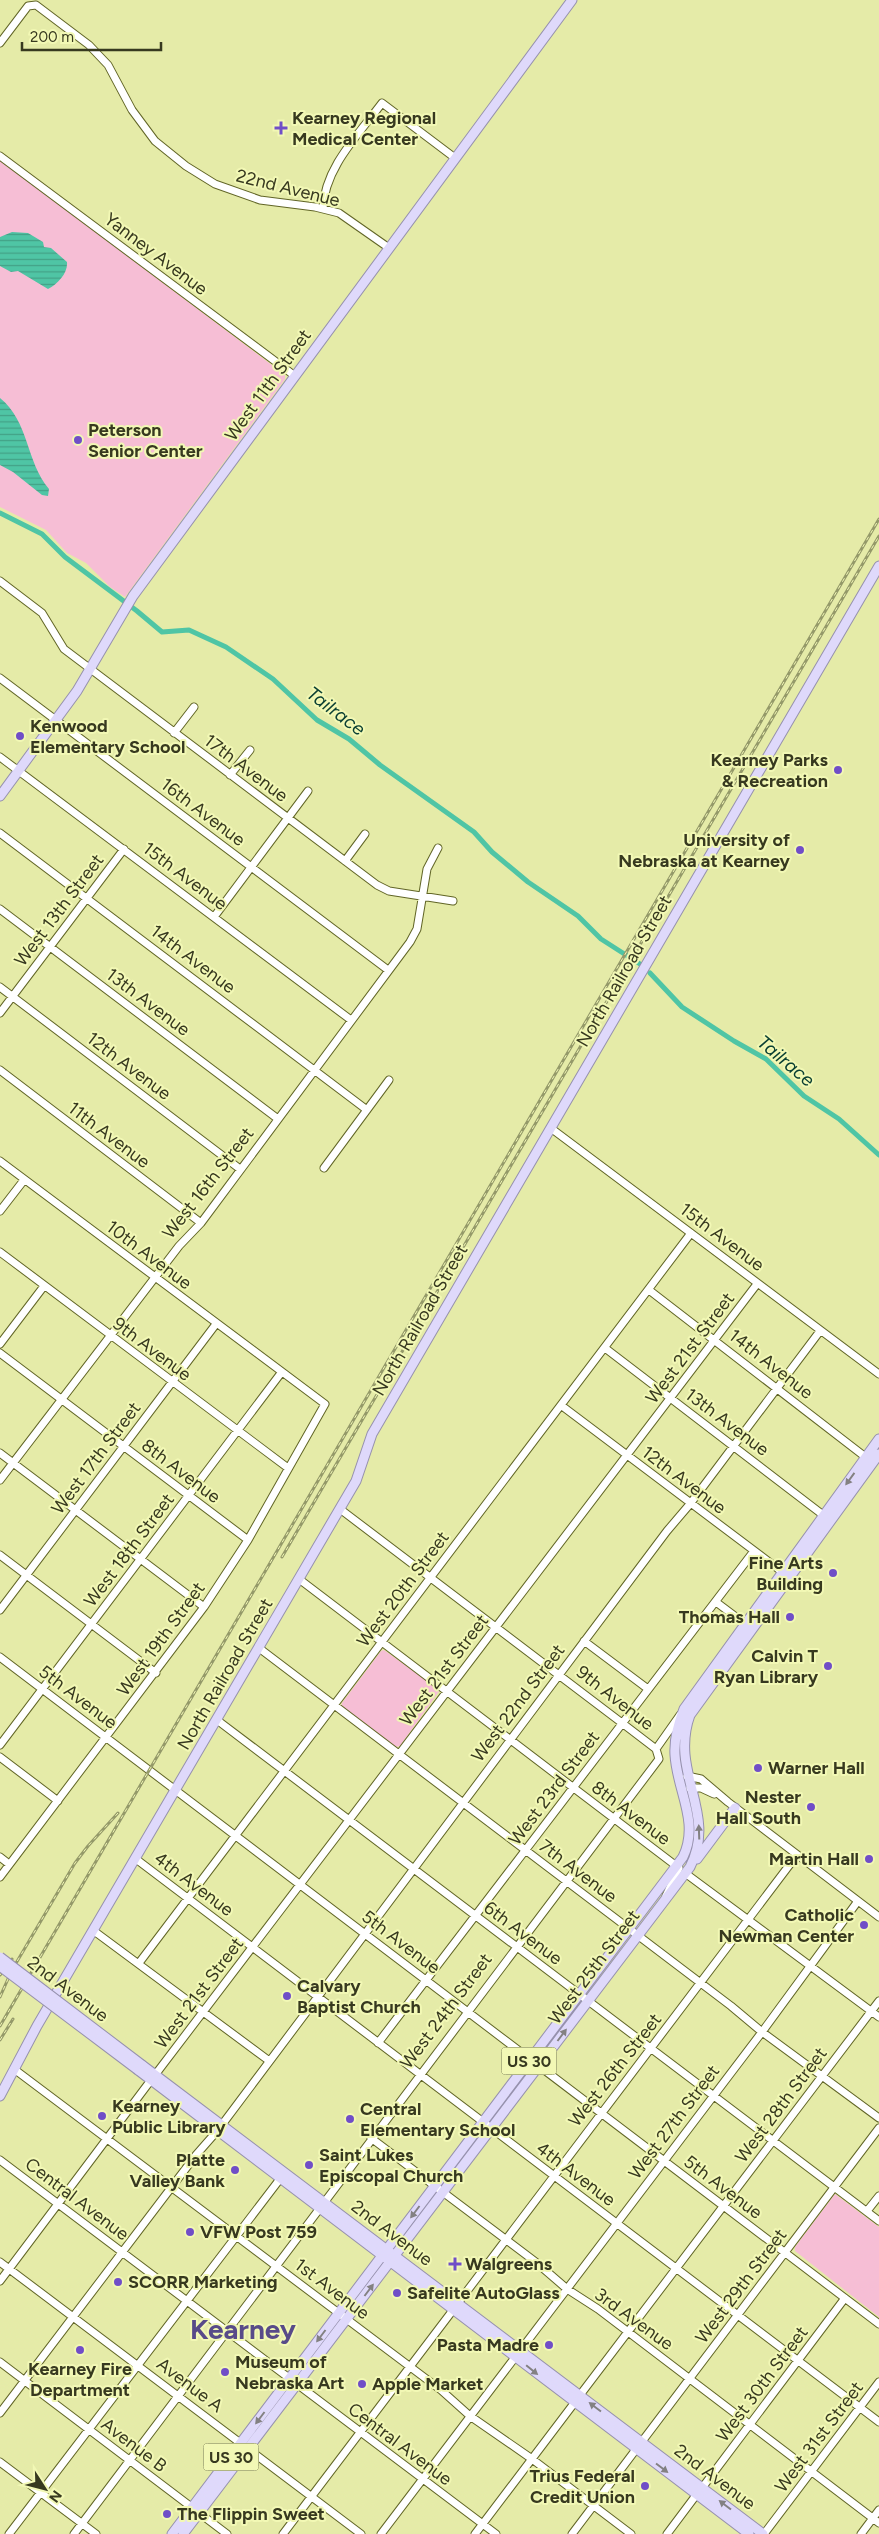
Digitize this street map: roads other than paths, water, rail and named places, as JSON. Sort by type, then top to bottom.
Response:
[{"type":"main road","name":"West 11th Street","points":[[0,796],[57,721],[90,670],[132,596],[572,0]]},
{"type":"main road","name":"North Railroad Street","points":[[0,2096],[340,1509],[359,1475],[372,1434],[552,1129],[879,566]]},
{"type":"main road","name":"West 24th Street","points":[[683,1775],[684,1742],[690,1715],[785,1574],[869,1461],[879,1439]]},
{"type":"main road","name":"West 24th Street","points":[[869,1461],[879,1454]]},
{"type":"main road","name":"West 24th Street","points":[[689,1792],[675,1745],[684,1710],[744,1623],[785,1574]]},
{"type":"main road","name":"West 25th Street","points":[[293,2382],[389,2255],[435,2186],[677,1866],[690,1840],[689,1792]]},
{"type":"main road","name":"West 25th Street","points":[[389,2255],[443,2192],[687,1870],[700,1842],[700,1828],[689,1792]]},
{"type":"main road","points":[[687,1870],[736,1808]]},
{"type":"main road","name":"2nd Avenue","points":[[0,1957],[153,2078],[321,2205],[700,2491],[764,2534]]},
{"type":"main road","name":"2nd Avenue","points":[[0,1966],[140,2067]]},
{"type":"main road","name":"US 30","points":[[172,2534],[196,2510],[293,2382]]},
{"type":"main road","name":"2nd Avenue","points":[[700,2491],[749,2534]]},
{"type":"main road","name":"US 30","points":[[183,2534],[196,2510]]},
{"type":"street","name":"22nd Avenue","points":[[0,44],[28,6],[36,5],[89,45],[108,65],[132,110],[155,141],[186,166],[215,184],[260,200],[322,208],[340,213],[389,248]]},
{"type":"street","points":[[322,208],[325,185],[382,103],[455,158]]},
{"type":"street","name":"Yanney Avenue","points":[[0,156],[295,376]]},
{"type":"street","name":"17th Avenue","points":[[0,581],[42,613],[64,649],[90,670],[377,885],[389,891],[453,901]]},
{"type":"street","name":"16th Avenue","points":[[0,678],[388,970]]},
{"type":"street","points":[[174,733],[194,707]]},
{"type":"street","points":[[230,775],[250,750]]},
{"type":"street","name":"15th Avenue","points":[[0,757],[351,1020]]},
{"type":"street","points":[[214,917],[308,791]]},
{"type":"street","name":"14th Avenue","points":[[0,833],[367,1110]]},
{"type":"street","points":[[345,861],[365,834]]},
{"type":"street","name":"West 16th Street","points":[[0,1480],[179,1246],[201,1223],[417,929],[427,869],[438,848]]},
{"type":"street","name":"West 13th Street","points":[[0,1012],[124,849]]},
{"type":"street","name":"13th Avenue","points":[[0,909],[278,1119]]},
{"type":"street","name":"12th Avenue","points":[[0,987],[240,1169]]},
{"type":"street","name":"11th Avenue","points":[[0,1070],[201,1223]]},
{"type":"street","points":[[324,1168],[389,1080]]},
{"type":"street","name":"15th Avenue","points":[[552,1129],[877,1373]]},
{"type":"street","name":"10th Avenue","points":[[0,1161],[281,1373],[325,1404]]},
{"type":"street","points":[[0,1211],[24,1180]]},
{"type":"street","name":"West 20th Street","points":[[139,1963],[692,1233]]},
{"type":"street","name":"9th Avenue","points":[[0,1252],[288,1468]]},
{"type":"street","name":"West 21st Street","points":[[0,2281],[758,1284]]},
{"type":"street","points":[[0,1344],[44,1286]]},
{"type":"street","name":"14th Avenue","points":[[649,1290],[715,1339],[869,1461]]},
{"type":"street","name":"West 17th Street","points":[[0,1610],[216,1324]]},
{"type":"street","name":"West 22nd Street","points":[[0,2413],[196,2155],[200,2144],[218,2126],[243,2094],[820,1331]]},
{"type":"street","name":"13th Avenue","points":[[605,1348],[827,1517]]},
{"type":"street","name":"8th Avenue","points":[[0,1353],[248,1540]]},
{"type":"street","name":"West 18th Street","points":[[0,1745],[281,1373]]},
{"type":"street","name":"West 19th Street","points":[[0,1877],[107,1738],[204,1607],[248,1540],[325,1404]]},
{"type":"street","name":"12th Avenue","points":[[562,1406],[785,1574]]},
{"type":"street","points":[[0,1453],[204,1607]]},
{"type":"street","name":"9th Avenue","points":[[340,1509],[497,1626],[656,1749]]},
{"type":"street","name":"West 23rd Street","points":[[378,2043],[754,1551]]},
{"type":"street","points":[[0,1555],[156,1673]]},
{"type":"street","name":"8th Avenue","points":[[299,1579],[677,1866],[679,1871],[669,1887],[666,1898]]},
{"type":"street","points":[[716,1602],[744,1623]]},
{"type":"street","points":[[584,1641],[648,1689]]},
{"type":"street","name":"7th Avenue","points":[[259,1648],[762,2032],[879,2118]]},
{"type":"street","name":"5th Avenue","points":[[0,1657],[879,2324]]},
{"type":"street","name":"West 24th Street","points":[[74,2534],[419,2074],[657,1762],[656,1749],[684,1710]]},
{"type":"street","name":"6th Avenue","points":[[217,1720],[879,2221]]},
{"type":"street","points":[[0,1757],[58,1801]]},
{"type":"street","points":[[683,1775],[701,1779],[721,1797],[879,1917]]},
{"type":"street","points":[[689,1792],[701,1788],[721,1797]]},
{"type":"street","name":"West 26th Street","points":[[283,2534],[408,2366],[506,2240],[600,2112],[651,2048],[797,1855]]},
{"type":"street","points":[[0,1857],[9,1864]]},
{"type":"street","name":"4th Avenue","points":[[136,1859],[879,2422]]},
{"type":"street","points":[[687,1870],[748,1920],[879,2017]]},
{"type":"street","name":"West 27th Street","points":[[381,2534],[762,2032],[858,1901]]},
{"type":"street","points":[[94,1931],[268,2060]]},
{"type":"street","name":"West 28th Street","points":[[475,2534],[879,2001]]},
{"type":"street","name":"1st Avenue","points":[[14,2069],[276,2265],[470,2416],[532,2459],[631,2534]]},
{"type":"street","name":"West 29th Street","points":[[572,2534],[879,2128]]},
{"type":"street","name":"3rd Avenue","points":[[371,2138],[506,2240],[567,2289],[628,2332],[879,2523]]},
{"type":"street","name":"Central Avenue","points":[[0,2160],[496,2534]]},
{"type":"street","points":[[9,2534],[283,2175]]},
{"type":"street","points":[[867,2211],[879,2196]]},
{"type":"street","name":"Avenue A","points":[[0,2262],[361,2534]]},
{"type":"street","name":"West 30th Street","points":[[667,2534],[845,2298]]},
{"type":"street","name":"Avenue B","points":[[0,2362],[227,2534]]},
{"type":"street","name":"West 31st Street","points":[[764,2534],[879,2382]]},
{"type":"street","points":[[0,2462],[96,2534]]},
{"type":"street","points":[[861,2534],[879,2510]]},
{"type":"water","points":[[12,232],[28,233],[43,242],[44,247],[51,248],[67,262],[62,278],[48,289],[18,271],[11,272],[0,266],[0,237]]},
{"type":"water","points":[[0,398],[17,418],[36,467],[49,489],[48,496],[42,495],[13,472],[0,465]]},
{"type":"waterway","name":"Tailrace","points":[[0,513],[42,534],[65,557],[162,632],[189,630],[226,647],[273,679],[317,720],[349,739],[380,765],[474,832],[492,852],[528,882],[578,916],[601,939],[640,964]]},
{"type":"waterway","name":"Tailrace","points":[[650,973],[682,1007],[734,1041],[766,1059],[804,1096],[839,1119],[879,1155]]},
{"type":"railway","points":[[0,2026],[879,519]]},
{"type":"railway","points":[[282,1557],[879,536]]},
{"type":"railway","points":[[0,1997],[12,1970],[75,1863],[118,1813]]},
{"type":"railway","points":[[0,1975],[12,1959]]},
{"type":"railway","points":[[0,2040],[13,2019]]},
{"type":"place","name":"Kearney Regional Medical Center","points":[[281,128]]},
{"type":"place","name":"Peterson Senior Center","points":[[78,440]]},
{"type":"place","name":"Kenwood Elementary School","points":[[20,736]]},
{"type":"place","name":"Kearney Parks & Recreation","points":[[838,770]]},
{"type":"place","name":"University of Nebraska at Kearney","points":[[800,850]]},
{"type":"place","name":"Fine Arts Building","points":[[833,1573]]},
{"type":"place","name":"Thomas Hall","points":[[790,1617]]},
{"type":"place","name":"Calvin T Ryan Library","points":[[828,1666]]},
{"type":"place","name":"Warner Hall","points":[[758,1768]]},
{"type":"place","name":"Nester Hall South","points":[[811,1807]]},
{"type":"place","name":"Martin Hall","points":[[869,1859]]},
{"type":"place","name":"Catholic Newman Center","points":[[864,1925]]},
{"type":"place","name":"Calvary Baptist Church","points":[[287,1996]]},
{"type":"place","name":"Kearney Public Library","points":[[102,2116]]},
{"type":"place","name":"Central Elementary School","points":[[350,2119]]},
{"type":"place","name":"Saint Lukes Episcopal Church","points":[[309,2165]]},
{"type":"place","name":"Platte Valley Bank","points":[[235,2170]]},
{"type":"place","name":"VFW Post 759","points":[[190,2232]]},
{"type":"place","name":"Walgreens","points":[[455,2264]]},
{"type":"place","name":"SCORR Marketing","points":[[118,2282]]},
{"type":"place","name":"Safelite AutoGlass","points":[[397,2293]]},
{"type":"place","name":"Pasta Madre","points":[[549,2345]]},
{"type":"place","name":"Kearney Fire Department","points":[[80,2350]]},
{"type":"place","name":"Museum of Nebraska Art","points":[[225,2372]]},
{"type":"place","name":"Apple Market","points":[[362,2384]]},
{"type":"place","name":"Trius Federal Credit Union","points":[[645,2486]]},
{"type":"place","name":"The Flippin Sweet","points":[[167,2514]]},
{"type":"district","name":"Kearney","points":[[243,2329]]}]
